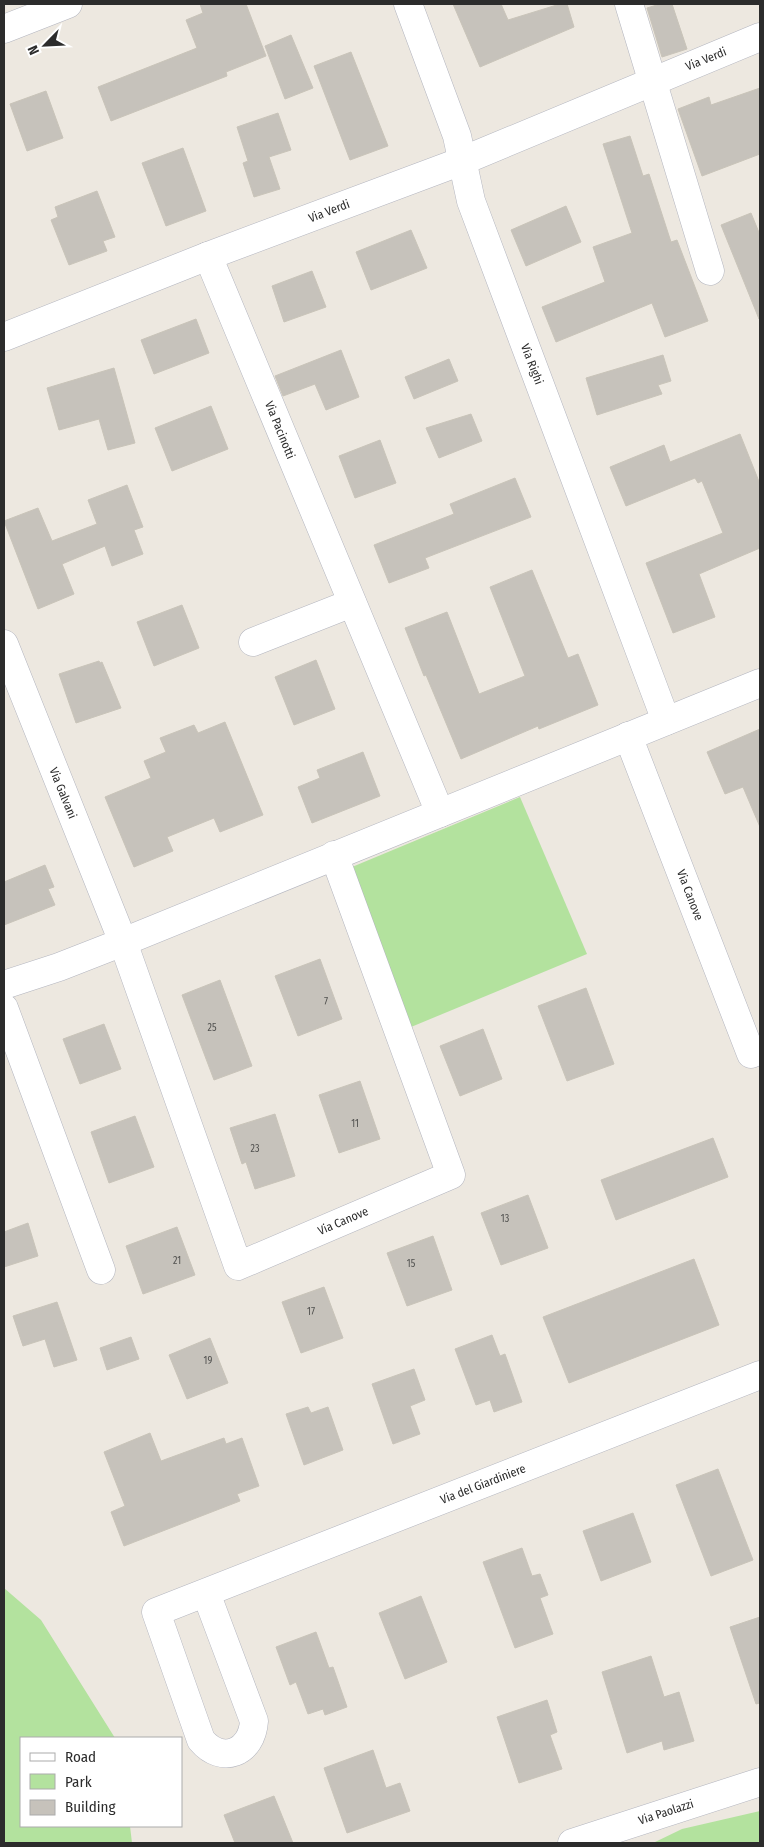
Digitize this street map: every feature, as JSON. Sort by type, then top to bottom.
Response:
[{"type":"street","points":[[4,29],[68,4]]},
{"type":"street","name":"Via Righi","points":[[408,4],[457,136],[470,201],[666,721]]},
{"type":"street","points":[[629,4],[710,271]]},
{"type":"street","name":"Via Verdi","points":[[4,337],[208,256],[462,161],[760,37]]},
{"type":"street","name":"Via Pacinotti","points":[[208,256],[440,813]]},
{"type":"street","points":[[253,642],[352,603]]},
{"type":"street","name":"Via Galvani","points":[[4,644],[123,942]]},
{"type":"street","points":[[4,986],[123,942],[760,683]]},
{"type":"street","name":"Via Canove","points":[[628,736],[751,1054]]},
{"type":"street","name":"Via Canove","points":[[123,942],[238,1266],[452,1175],[334,855]]},
{"type":"street","points":[[4,1008],[101,1270]]},
{"type":"street","name":"Via del Giardiniere","points":[[206,1593],[254,1721],[253,1731],[243,1748],[225,1754],[215,1752],[201,1740],[156,1612],[760,1375]]},
{"type":"street","name":"Via Paolazzi","points":[[572,1843],[760,1782]]},
{"type":"green space","points":[[520,797],[587,954],[399,1032],[340,872]]},
{"type":"green space","points":[[4,1588],[41,1620],[114,1737],[20,1737],[20,1827],[130,1827],[132,1843],[4,1843]]},
{"type":"green space","points":[[760,1811],[760,1843],[653,1843],[682,1829]]},
{"type":"building","points":[[200,4],[246,4],[266,56],[226,72],[227,76],[111,121],[98,87],[197,48],[186,20],[203,13]]},
{"type":"building","points":[[453,4],[501,4],[508,20],[560,4],[567,4],[574,27],[480,67]]},
{"type":"building","points":[[660,4],[672,4],[687,49],[662,57],[647,8]]},
{"type":"building","points":[[291,35],[313,88],[285,99],[265,46]]},
{"type":"building","points":[[351,52],[388,146],[350,160],[314,66]]},
{"type":"building","points":[[760,88],[760,154],[702,176],[678,109],[709,97],[711,105]]},
{"type":"building","points":[[46,91],[63,138],[27,151],[10,104]]},
{"type":"building","points":[[278,113],[291,150],[269,157],[280,189],[254,197],[243,163],[248,161],[237,127]]},
{"type":"building","points":[[630,136],[643,176],[649,174],[671,242],[677,240],[708,321],[665,337],[652,303],[556,342],[542,307],[605,282],[593,247],[632,233],[603,144]]},
{"type":"building","points":[[183,148],[206,211],[166,226],[142,163]]},
{"type":"building","points":[[97,191],[115,237],[103,241],[107,251],[69,265],[51,220],[58,217],[55,207]]},
{"type":"building","points":[[566,206],[581,242],[526,266],[511,230]]},
{"type":"building","points":[[751,213],[760,235],[759,319],[721,225]]},
{"type":"building","points":[[411,230],[427,268],[371,290],[356,252]]},
{"type":"building","points":[[312,271],[326,307],[284,322],[272,286]]},
{"type":"building","points":[[196,319],[209,353],[154,374],[141,340]]},
{"type":"building","points":[[341,350],[359,397],[326,410],[315,384],[283,396],[275,376]]},
{"type":"building","points":[[663,355],[671,381],[658,385],[662,394],[597,415],[586,378]]},
{"type":"building","points":[[449,359],[458,381],[414,399],[405,377]]},
{"type":"building","points":[[114,368],[135,443],[108,450],[99,419],[59,430],[47,388]]},
{"type":"building","points":[[211,406],[228,449],[172,471],[155,428]]},
{"type":"building","points":[[471,414],[482,441],[439,458],[426,428]]},
{"type":"building","points":[[740,434],[760,484],[760,548],[699,574],[715,617],[673,633],[646,563],[723,533],[702,481],[698,483],[695,478],[626,506],[610,467],[664,445],[670,462]]},
{"type":"building","points":[[380,440],[396,483],[355,498],[339,456]]},
{"type":"building","points":[[515,478],[531,517],[425,558],[429,568],[389,583],[374,545],[454,514],[450,504]]},
{"type":"building","points":[[127,485],[143,527],[134,530],[143,554],[112,566],[105,546],[62,564],[74,594],[38,609],[4,521],[38,508],[52,541],[97,524],[88,500]]},
{"type":"building","points":[[532,570],[568,658],[578,654],[598,705],[539,729],[538,726],[461,759],[405,628],[447,612],[479,694],[525,676],[490,587]]},
{"type":"building","points":[[182,605],[199,648],[154,666],[137,622]]},
{"type":"building","points":[[316,660],[335,709],[294,725],[275,677]]},
{"type":"building","points":[[99,661],[100,663],[102,662],[121,708],[76,723],[59,674]]},
{"type":"building","points":[[225,722],[263,815],[220,832],[214,818],[167,837],[173,851],[134,867],[105,797],[151,778],[144,761],[166,752],[160,738],[194,725],[198,733]]},
{"type":"building","points":[[760,729],[760,827],[743,787],[725,794],[707,752]]},
{"type":"building","points":[[363,752],[380,796],[312,823],[298,787],[320,778],[317,770]]},
{"type":"building","points":[[45,865],[54,887],[48,889],[55,905],[4,925],[4,882]]},
{"type":"building","points":[[320,959],[342,1019],[298,1036],[275,976]]},
{"type":"building","points":[[220,980],[252,1066],[214,1080],[182,995]]},
{"type":"building","points":[[586,988],[614,1064],[567,1081],[538,1006]]},
{"type":"building","points":[[104,1024],[121,1069],[80,1084],[63,1039]]},
{"type":"building","points":[[483,1029],[502,1079],[460,1096],[440,1046]]},
{"type":"building","points":[[360,1081],[380,1139],[339,1153],[319,1095]]},
{"type":"building","points":[[275,1114],[295,1176],[255,1189],[246,1162],[242,1164],[230,1128]]},
{"type":"building","points":[[135,1116],[154,1167],[109,1183],[91,1132]]},
{"type":"building","points":[[713,1138],[728,1177],[616,1220],[601,1180]]},
{"type":"building","points":[[528,1195],[548,1248],[501,1265],[481,1213]]},
{"type":"building","points":[[28,1223],[38,1256],[4,1267],[4,1232]]},
{"type":"building","points":[[177,1227],[195,1275],[143,1294],[126,1246]]},
{"type":"building","points":[[433,1236],[452,1290],[407,1306],[387,1253]]},
{"type":"building","points":[[694,1259],[719,1325],[569,1383],[543,1317]]},
{"type":"building","points":[[324,1287],[343,1338],[301,1353],[282,1302]]},
{"type":"building","points":[[57,1302],[77,1360],[54,1367],[45,1339],[23,1346],[13,1316]]},
{"type":"building","points":[[492,1335],[500,1356],[505,1354],[522,1402],[494,1412],[490,1400],[476,1405],[455,1349]]},
{"type":"building","points":[[131,1337],[139,1359],[107,1370],[100,1348]]},
{"type":"building","points":[[210,1338],[228,1383],[187,1399],[169,1355]]},
{"type":"building","points":[[414,1369],[425,1400],[410,1406],[420,1434],[393,1444],[372,1384]]},
{"type":"building","points":[[308,1407],[311,1413],[328,1407],[343,1450],[304,1465],[286,1414]]},
{"type":"building","points":[[150,1433],[161,1461],[224,1438],[226,1444],[242,1438],[259,1486],[237,1494],[240,1501],[124,1546],[111,1512],[125,1506],[104,1452]]},
{"type":"building","points":[[718,1469],[753,1560],[711,1576],[676,1485]]},
{"type":"building","points":[[633,1513],[651,1562],[601,1581],[583,1531]]},
{"type":"building","points":[[522,1548],[532,1576],[540,1574],[548,1595],[540,1598],[553,1634],[515,1648],[483,1562]]},
{"type":"building","points":[[421,1596],[447,1662],[405,1679],[379,1613]]},
{"type":"building","points":[[760,1617],[760,1703],[756,1704],[730,1627]]},
{"type":"building","points":[[316,1632],[329,1668],[333,1667],[347,1707],[325,1715],[323,1709],[308,1714],[296,1682],[290,1685],[276,1647]]},
{"type":"building","points":[[651,1656],[664,1697],[679,1692],[694,1741],[664,1750],[662,1741],[627,1753],[602,1672]]},
{"type":"building","points":[[547,1700],[557,1732],[550,1735],[562,1769],[519,1783],[497,1717]]},
{"type":"building","points":[[373,1750],[386,1788],[400,1783],[410,1811],[347,1833],[324,1768]]},
{"type":"building","points":[[274,1796],[293,1843],[235,1843],[224,1815]]}]
